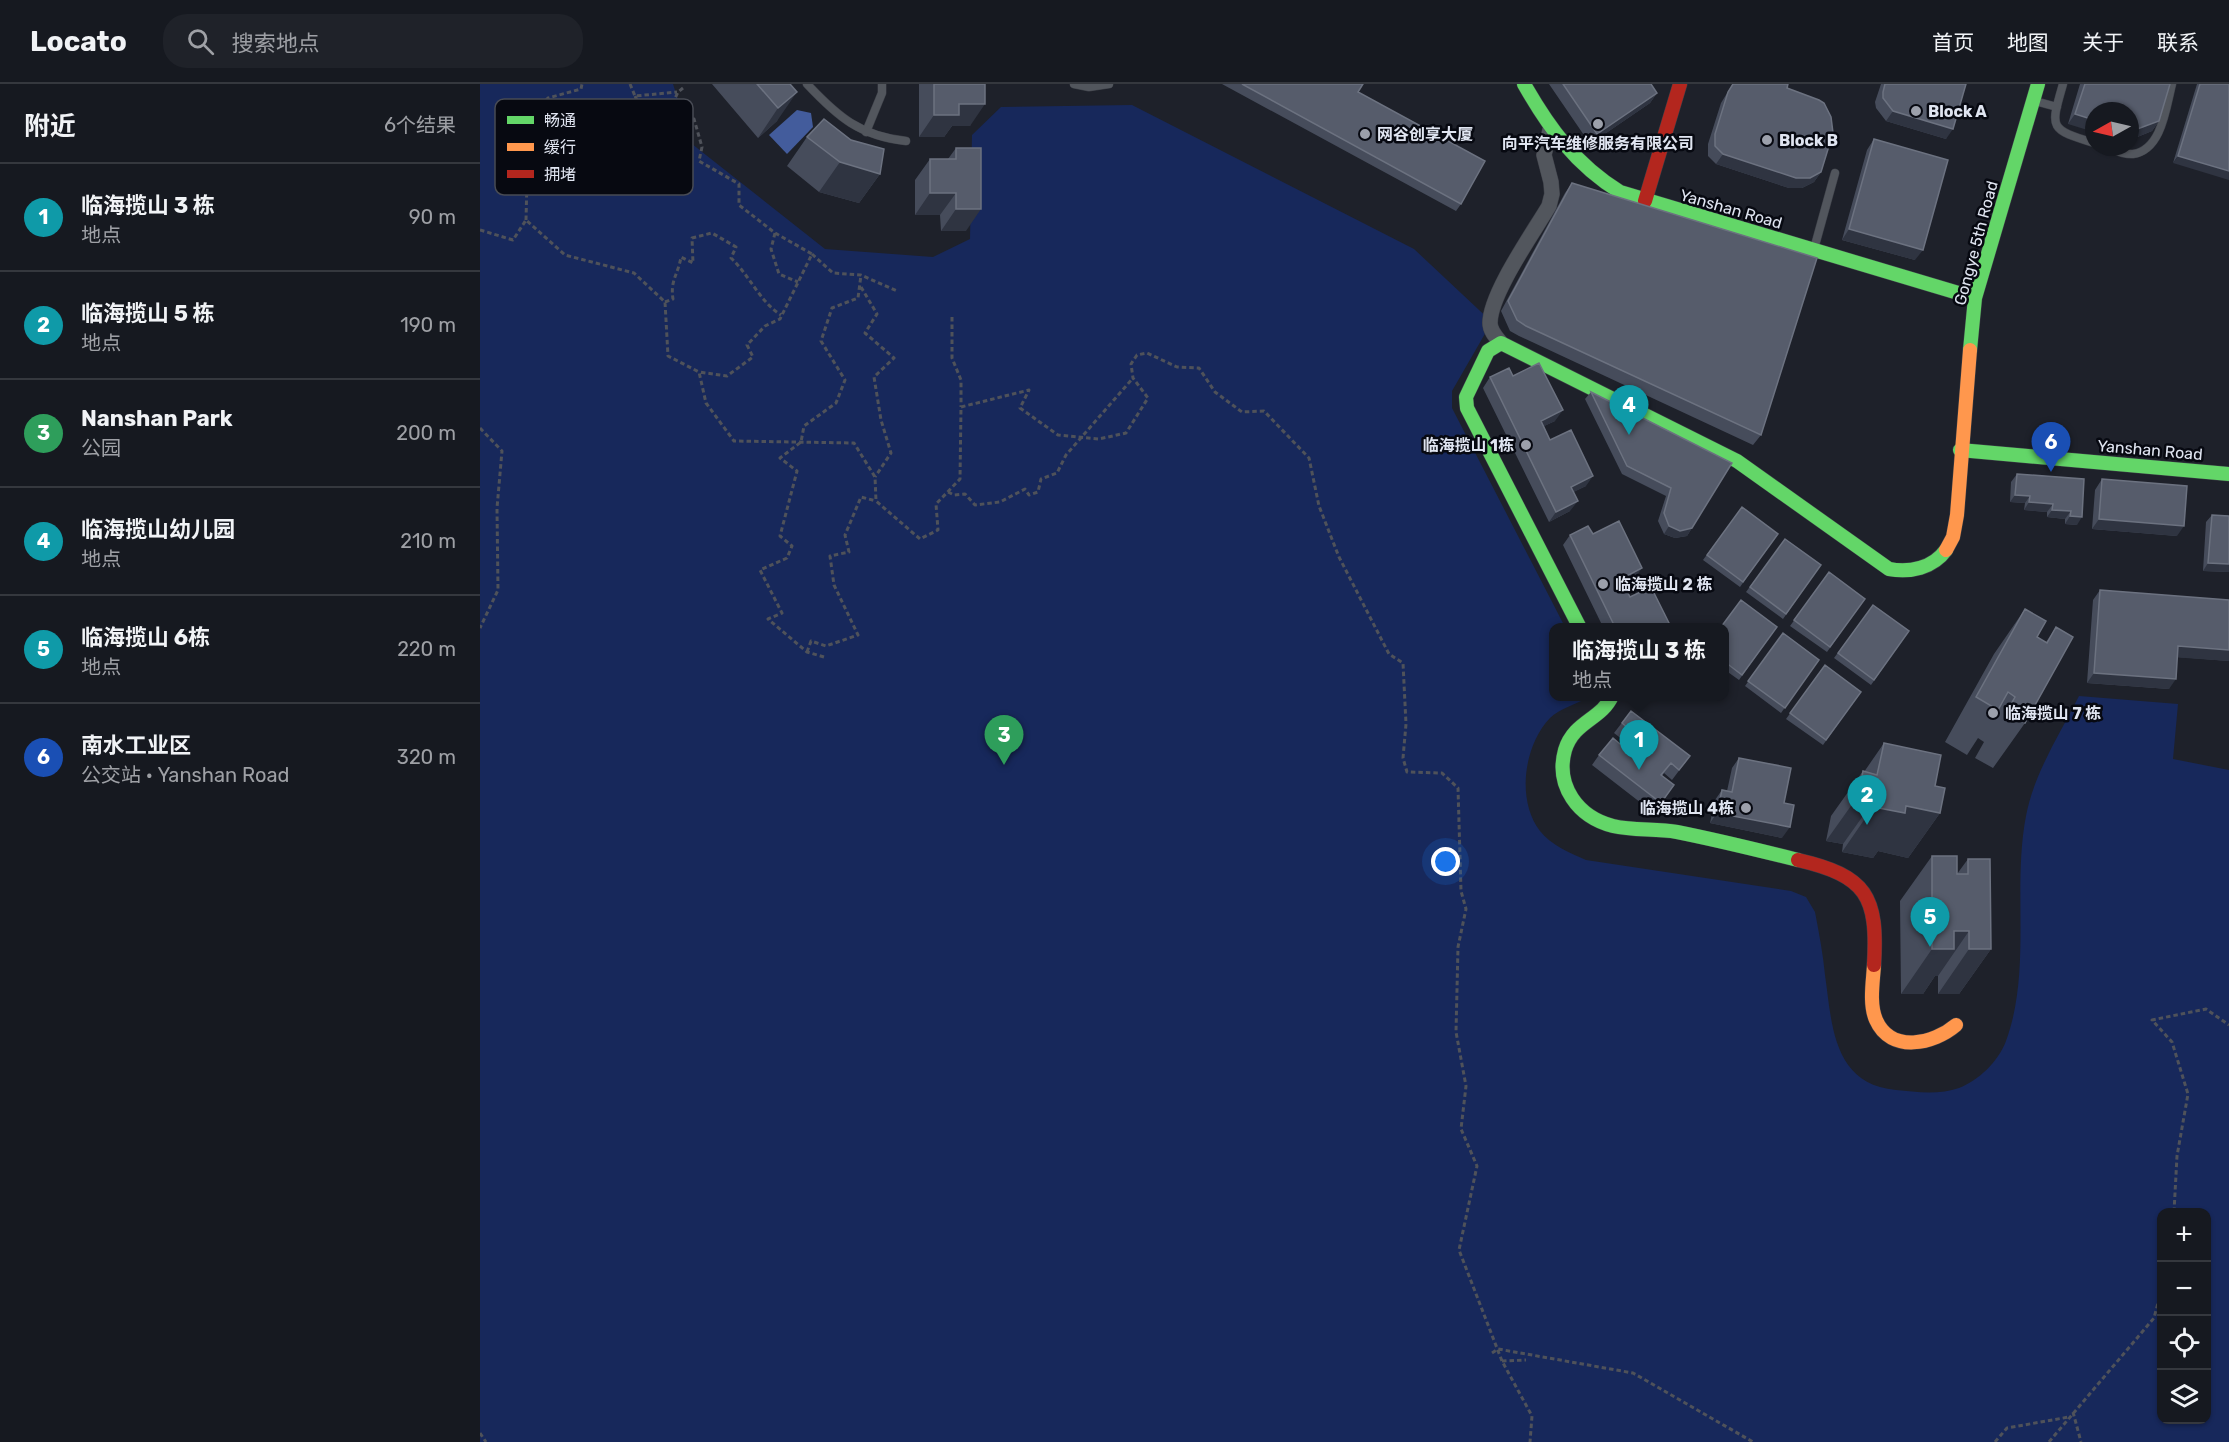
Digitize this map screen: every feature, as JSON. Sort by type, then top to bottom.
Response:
[{"type":"street","name":"Yanshan Road","points":[[1524,84],[1550,130],[1581,165],[1599,180],[1620,192],[1975,298]]},
{"type":"street","points":[[1645,201],[1680,84]]},
{"type":"street","name":"Gongye 5th Road","points":[[1502,343],[1737,461],[1889,569],[1903,572],[1918,570],[1932,564],[1944,553],[1953,537],[1957,515],[1960,450],[1975,298],[2038,84]]},
{"type":"street","points":[[1550,130],[1544,155],[1552,194],[1549,206],[1494,305],[1490,325],[1494,335],[1502,343],[1488,351],[1466,397],[1467,408],[1578,623]]},
{"type":"street","name":"Yanshan Road","points":[[1960,450],[2229,474]]},
{"type":"street","points":[[1610,701],[1574,731],[1566,747],[1562,776],[1568,794],[1578,805],[1606,823],[1623,828],[1663,829],[1821,866],[1852,880],[1863,889],[1872,903],[1876,919],[1872,1004],[1874,1020],[1880,1031],[1898,1041],[1918,1043],[1934,1041],[1956,1025]]},
{"type":"lane","points":[[807,84],[848,123],[867,132],[906,141]]},
{"type":"lane","points":[[867,132],[882,93],[882,84]]},
{"type":"lane","points":[[1074,84],[1089,87],[1109,84]]},
{"type":"lane","points":[[2063,84],[2056,107],[2056,126],[2062,133],[2085,140]]},
{"type":"lane","points":[[2139,152],[2157,138],[2172,84]]},
{"type":"lane","points":[[2033,100],[2056,107]]},
{"type":"lane","points":[[1813,250],[1835,173]]},
{"type":"path","points":[[547,99],[581,89],[582,84]]},
{"type":"path","points":[[630,84],[636,99]]},
{"type":"path","points":[[675,99],[683,88]]},
{"type":"path","points":[[635,96],[678,92]]},
{"type":"path","points":[[693,119],[702,147],[699,161],[739,184],[739,205],[775,233],[812,254],[833,273],[861,275],[897,291]]},
{"type":"path","points":[[480,230],[513,240],[526,220],[527,195]]},
{"type":"path","points":[[526,220],[565,255],[634,273],[665,302],[668,356],[699,372],[727,376],[753,357],[747,345],[765,326],[780,319],[812,254]]},
{"type":"path","points":[[665,302],[673,299],[671,284],[679,270],[681,257],[693,263],[692,238],[712,233],[736,247],[731,258],[745,272],[768,307],[782,315]]},
{"type":"path","points":[[775,233],[771,249],[779,274],[798,282]]},
{"type":"path","points":[[824,657],[807,652],[768,619],[782,613],[760,570],[787,558],[792,546],[780,536],[797,471],[780,458],[801,442],[804,426],[836,404],[845,380],[821,341],[832,308],[858,298],[861,275]]},
{"type":"path","points":[[860,286],[877,314],[865,333],[894,358],[874,377],[881,420],[891,453],[875,477]]},
{"type":"path","points":[[807,652],[811,641],[826,646],[858,635],[834,585],[830,556],[849,552],[845,535],[861,497],[876,501],[920,539],[938,530],[936,504],[960,479],[961,380],[952,358],[952,317]]},
{"type":"path","points":[[962,407],[1029,390],[1020,408],[1058,435],[1099,439],[1126,433],[1148,398],[1133,378],[1131,364],[1137,355],[1147,353],[1177,367],[1199,368],[1215,392],[1242,412],[1264,411],[1309,458],[1318,506],[1339,558],[1389,654],[1403,663],[1406,724],[1403,758],[1407,772],[1442,773],[1458,788],[1461,891],[1466,909],[1458,947],[1456,1032],[1466,1086],[1461,1130],[1477,1166],[1459,1250],[1502,1361],[1532,1416],[1530,1442]]},
{"type":"path","points":[[699,372],[706,404],[734,441],[854,442],[875,477],[876,501]]},
{"type":"path","points":[[948,491],[954,495],[965,494],[975,505],[1000,502],[1025,489],[1029,495],[1038,492],[1041,479],[1057,473],[1066,455],[1133,378]]},
{"type":"path","points":[[480,428],[502,451],[497,508],[498,590],[480,628]]},
{"type":"path","points":[[2174,1208],[2177,1156],[2188,1094],[2172,1042],[2152,1020],[2206,1009],[2229,1025]]},
{"type":"path","points":[[2049,1442],[2154,1318],[2157,1307]]},
{"type":"path","points":[[1492,1353],[1498,1349],[1633,1372],[1753,1442]]},
{"type":"path","points":[[1502,1361],[1526,1360]]},
{"type":"path","points":[[2073,1412],[2081,1442]]},
{"type":"path","points":[[1995,1442],[2007,1428],[2068,1417]]},
{"type":"path","points":[[480,1433],[486,1442]]},
{"type":"shaded area","points":[[480,84],[673,84],[678,99],[495,99],[495,195],[693,195],[693,145],[825,249],[933,257],[970,239],[972,135],[1001,107],[1132,105],[1414,249],[1494,324],[1490,325],[1452,391],[1452,408],[1563,623],[1549,623],[1549,701],[1581,701],[1550,718],[1534,743],[1526,773],[1528,804],[1532,818],[1540,831],[1550,840],[1586,860],[1791,891],[1806,897],[1815,912],[1830,1012],[1839,1048],[1847,1064],[1859,1076],[1875,1085],[1919,1092],[1952,1090],[1966,1085],[1981,1075],[2003,1049],[2014,1014],[2018,986],[2022,844],[2026,816],[2041,769],[2079,696],[2178,704],[2173,759],[2229,770],[2229,1442],[480,1442]]},
{"type":"shaded area","points":[[797,110],[811,113],[813,127],[787,154],[769,135]]},
{"type":"building","points":[[757,84],[790,84],[797,92],[778,108]]},
{"type":"building","points":[[934,84],[985,84],[985,104],[959,104],[959,115],[934,115]]},
{"type":"building","name":"网谷创享大厦","points":[[1242,84],[1363,84],[1358,92],[1485,161],[1461,204]]},
{"type":"building","name":"向平汽车维修服务有限公司","points":[[1563,84],[1651,84],[1657,93],[1597,134]]},
{"type":"building","name":"Block B","points":[[1733,84],[1788,84],[1787,88],[1824,103],[1831,117],[1833,133],[1821,172],[1810,178],[1796,178],[1723,154],[1715,146],[1715,134],[1728,92]]},
{"type":"building","name":"Block A","points":[[1885,84],[1966,84],[1953,129],[1893,111],[1883,98]]},
{"type":"building","points":[[2085,84],[2170,84],[2159,121],[2139,128],[2139,102],[2085,102],[2085,117],[2075,114]]},
{"type":"building","points":[[2200,84],[2229,84],[2229,171],[2178,156]]},
{"type":"building","points":[[824,119],[851,140],[884,149],[880,174],[840,162],[807,137]]},
{"type":"building","points":[[1874,139],[1948,160],[1923,250],[1849,229]]},
{"type":"building","points":[[956,148],[981,148],[981,209],[956,209],[956,193],[930,193],[930,159],[956,159]]},
{"type":"building","points":[[1572,183],[1817,258],[1761,435],[1517,320],[1508,301]]},
{"type":"building","name":"临海揽山 1栋","points":[[1539,363],[1563,410],[1541,421],[1550,440],[1571,430],[1593,476],[1571,487],[1578,501],[1556,512],[1490,377],[1509,368],[1513,376]]},
{"type":"building","points":[[1591,392],[1732,463],[1692,528],[1680,531],[1669,526],[1664,513],[1671,488],[1627,466]]},
{"type":"building","points":[[2017,474],[2084,479],[2082,517],[2070,516],[2071,511],[2052,510],[2053,504],[2029,502],[2030,496],[2015,495]]},
{"type":"building","points":[[2102,479],[2187,486],[2184,526],[2099,519]]},
{"type":"building","points":[[1742,507],[1778,534],[1743,582],[1707,555]]},
{"type":"building","points":[[2212,515],[2229,516],[2229,564],[2208,563]]},
{"type":"building","name":"临海揽山 2 栋","points":[[1619,521],[1642,568],[1621,579],[1630,597],[1651,587],[1669,623],[1613,623],[1570,535],[1588,526],[1593,534]]},
{"type":"building","points":[[1785,539],[1821,565],[1786,614],[1750,587]]},
{"type":"building","points":[[1829,572],[1865,599],[1830,647],[1794,620]]},
{"type":"building","points":[[2100,590],[2229,600],[2229,650],[2178,646],[2176,679],[2094,673]]},
{"type":"building","points":[[1741,600],[1777,627],[1742,675],[1729,665],[1729,623],[1724,623]]},
{"type":"building","points":[[1873,605],[1909,631],[1874,680],[1838,653]]},
{"type":"building","points":[[2025,609],[2046,621],[2037,637],[2047,643],[2056,627],[2073,637],[2025,723],[2006,713],[2015,697],[2008,692],[1998,710],[1976,697]]},
{"type":"building","points":[[1783,633],[1819,660],[1785,708],[1748,681]]},
{"type":"building","points":[[1825,665],[1861,692],[1826,740],[1790,713]]},
{"type":"building","points":[[1631,711],[1690,756],[1679,770],[1671,763],[1661,775],[1674,785],[1661,803],[1599,755],[1613,738],[1620,744],[1630,730],[1622,723]]},
{"type":"building","points":[[1884,743],[1941,755],[1935,786],[1945,788],[1940,813],[1906,806],[1905,813],[1873,807],[1875,799],[1858,796],[1863,771],[1877,775]]},
{"type":"building","name":"临海揽山 4栋","points":[[1739,758],[1791,768],[1784,803],[1794,805],[1790,827],[1717,813],[1722,790],[1732,792]]},
{"type":"building","points":[[1932,856],[1957,856],[1957,874],[1968,874],[1968,859],[1990,859],[1991,949],[1969,949],[1969,931],[1954,931],[1954,949],[1932,949]]},
{"type":"traffic: fast","points":[[1524,84],[1543,116],[1577,158],[1620,192],[1975,298]]},
{"type":"traffic: fast","points":[[1970,350],[1975,298],[2038,84]]},
{"type":"traffic: fast","points":[[1577,623],[1467,408],[1466,397],[1488,351],[1501,343],[1737,461],[1889,569],[1920,568],[1935,561],[1946,550]]},
{"type":"traffic: fast","points":[[1960,450],[2229,474]]},
{"type":"traffic: fast","points":[[1609,701],[1581,726],[1569,740],[1565,750],[1563,776],[1567,787],[1572,798],[1589,815],[1613,826],[1677,832],[1798,860]]},
{"type":"traffic: slow","points":[[1946,550],[1953,537],[1957,515],[1970,350]]},
{"type":"traffic: slow","points":[[1874,965],[1872,993],[1874,1014],[1883,1031],[1892,1038],[1902,1042],[1925,1041],[1947,1032],[1956,1025]]},
{"type":"traffic: jam","points":[[1645,201],[1680,84]]},
{"type":"traffic: jam","points":[[1798,860],[1840,873],[1863,893],[1870,906],[1874,922],[1874,965]]},
{"type":"place","name":"Block A","points":[[1916,111]]},
{"type":"place","name":"向平汽车维修服务有限公司","points":[[1598,124]]},
{"type":"place","name":"网谷创享大厦","points":[[1365,134]]},
{"type":"place","name":"Block B","points":[[1767,140]]},
{"type":"place","name":"临海揽山幼儿园","points":[[1629,435]]},
{"type":"place","name":"临海揽山 1栋","points":[[1526,445]]},
{"type":"place","name":"南水工业区","points":[[2051,472]]},
{"type":"place","name":"临海揽山 2 栋","points":[[1603,584]]},
{"type":"place","name":"临海揽山 7 栋","points":[[1993,713]]},
{"type":"place","name":"Nanshan Park","points":[[1004,765]]},
{"type":"place","name":"临海揽山 3 栋","points":[[1639,770]]},
{"type":"place","name":"临海揽山 4栋","points":[[1746,808]]},
{"type":"place","name":"临海揽山 5 栋","points":[[1867,825]]},
{"type":"place","name":"临海揽山 6栋","points":[[1930,947]]}]
